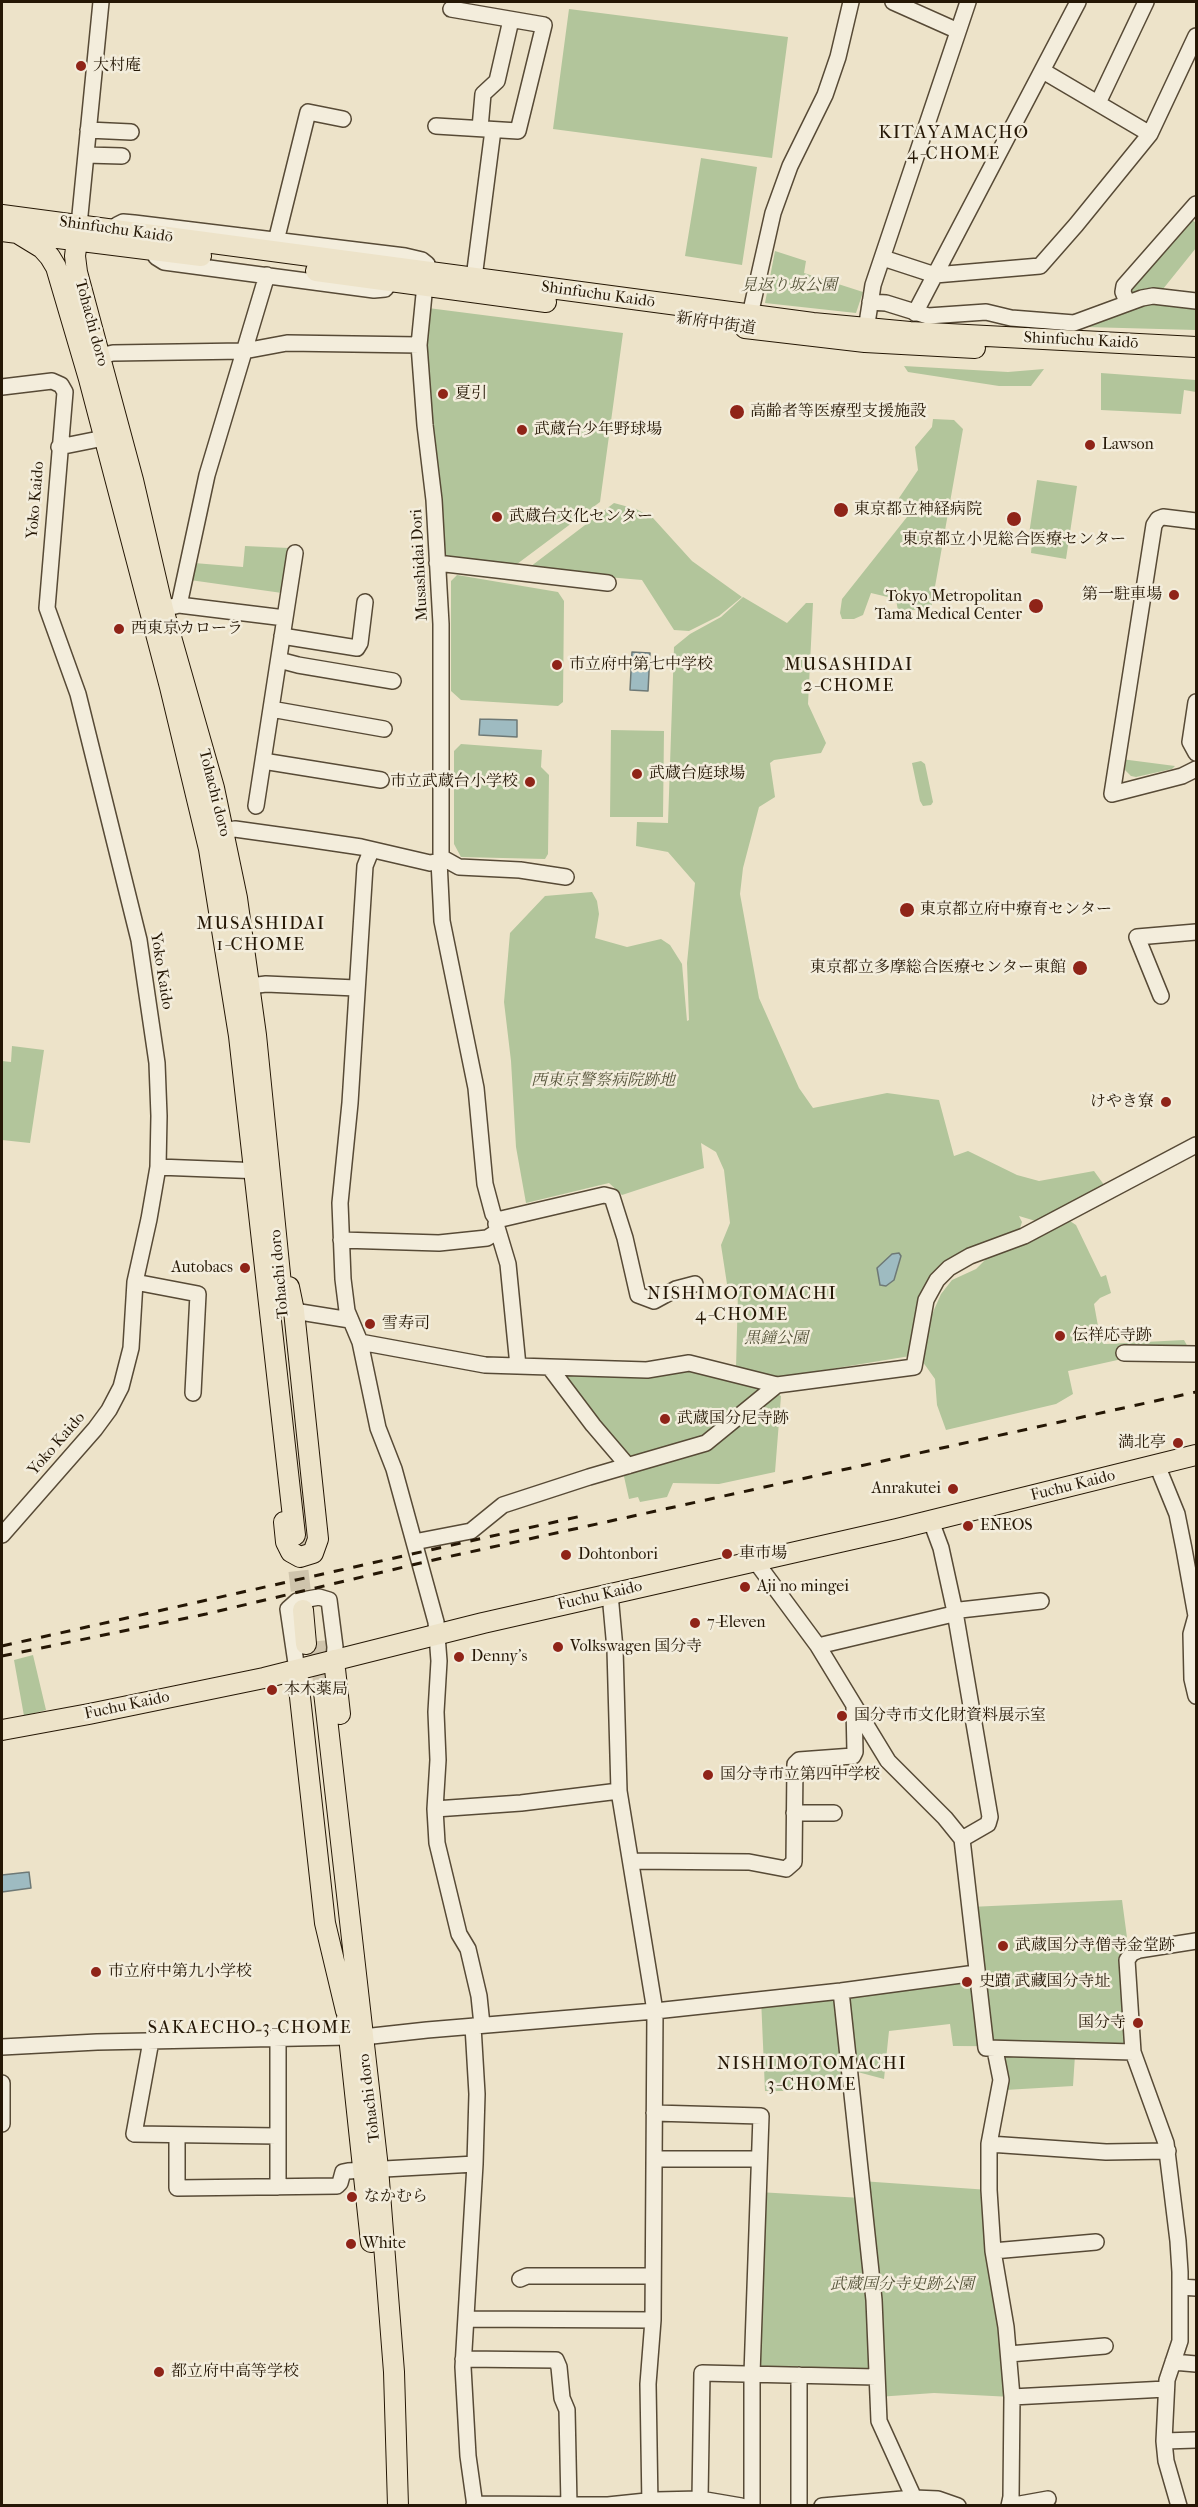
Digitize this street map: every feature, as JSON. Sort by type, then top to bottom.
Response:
[{"type":"main road","name":"Shinfuchu Kaidō","points":[[2,215],[75,235],[154,250],[391,281],[474,278],[750,315],[866,335],[1197,360]]},
{"type":"main road","name":"Shinfuchu Kaidō","points":[[10,232],[75,235],[115,230],[425,279]]},
{"type":"main road","name":"Tohachi doro","points":[[10,232],[37,244],[53,262],[89,380],[209,849],[262,1171]]},
{"type":"main road","name":"Tohachi doro","points":[[75,235],[75,265],[171,607],[192,708],[230,858],[250,986],[262,1171],[302,1534]]},
{"type":"main road","name":"Tohachi doro","points":[[75,235],[64,259],[65,275],[88,358],[89,380]]},
{"type":"main road","name":"新府中街道","points":[[425,279],[866,335]]},
{"type":"main road","name":"Shinfuchu Kaidō","points":[[866,335],[1197,347]]},
{"type":"main road","points":[[192,708],[199,756],[210,800],[204,806],[197,800]]},
{"type":"main road","points":[[227,955],[225,902],[218,855],[223,852],[230,858]]},
{"type":"main road","points":[[270,1248],[294,1311],[318,1539],[316,1550],[305,1557],[294,1555],[286,1542],[260,1304],[270,1248]]},
{"type":"main road","name":"Fuchu Kaido","points":[[2,1730],[100,1712],[297,1670],[610,1594],[931,1521],[1197,1455]]},
{"type":"main road","points":[[309,1609],[313,1642]]},
{"type":"main road","points":[[334,1660],[361,1901],[353,2011]]},
{"type":"main road","points":[[297,1670],[325,1923],[353,2011]]},
{"type":"main road","name":"Tohachi doro","points":[[318,1692],[356,2037],[359,2133],[371,2169],[394,2372],[398,2505]]},
{"type":"main road","name":"Tohachi doro","points":[[356,2037],[367,2069],[385,2505]]},
{"type":"main road","points":[[359,2133],[363,2138],[368,2137],[365,2097],[367,2069]]},
{"type":"street","points":[[75,235],[86,155],[101,2]]},
{"type":"street","points":[[750,315],[776,204],[790,166],[825,95],[838,57],[851,2]]},
{"type":"street","points":[[893,2],[958,31]]},
{"type":"street","points":[[866,335],[870,302],[883,258],[968,2]]},
{"type":"street","points":[[915,313],[1078,2]]},
{"type":"street","points":[[1098,103],[1146,2]]},
{"type":"street","points":[[436,126],[518,131],[544,25],[451,9]]},
{"type":"street","points":[[474,278],[487,129],[483,94],[497,81],[511,20]]},
{"type":"street","points":[[883,258],[935,275],[1040,266],[1150,134],[1197,36]]},
{"type":"street","points":[[1043,72],[1150,134]]},
{"type":"street","points":[[276,241],[308,112],[343,119]]},
{"type":"street","points":[[88,130],[131,132]]},
{"type":"street","points":[[86,155],[122,156]]},
{"type":"street","points":[[1127,302],[1123,292],[1124,286],[1197,204]]},
{"type":"street","points":[[115,230],[123,222],[422,260],[427,264],[425,279]]},
{"type":"street","points":[[154,250],[156,257],[164,262],[382,290],[389,287],[391,281]]},
{"type":"street","points":[[267,275],[207,475],[171,607],[285,618]]},
{"type":"street","name":"Musashidai Dori","points":[[425,279],[419,345],[434,500],[441,624],[442,921],[476,1088],[485,1184],[508,1264],[519,1366]]},
{"type":"street","points":[[870,302],[886,303],[915,313],[934,316],[986,312],[1022,319],[1074,322],[1096,316],[1127,302],[1153,296],[1197,300]]},
{"type":"street","points":[[100,356],[113,353],[244,351],[287,343],[419,345]]},
{"type":"street","name":"Yoko Kaido","points":[[2,387],[57,382],[64,392],[47,608],[78,694],[139,940],[157,1063],[159,1096],[158,1167],[135,1282],[128,1364],[116,1398],[95,1429],[2,1535]]},
{"type":"street","points":[[59,447],[104,438]]},
{"type":"street","points":[[1197,521],[1163,517],[1158,519],[1154,525],[1112,794],[1191,772],[1197,702]]},
{"type":"street","points":[[256,806],[295,553]]},
{"type":"street","points":[[437,563],[608,583]]},
{"type":"street","points":[[282,636],[357,648],[360,643],[365,602]]},
{"type":"street","points":[[279,660],[297,666],[393,681]]},
{"type":"street","points":[[271,710],[384,729]]},
{"type":"street","points":[[263,762],[381,780]]},
{"type":"street","points":[[1116,769],[1122,780],[1136,788]]},
{"type":"street","points":[[224,831],[235,829],[255,831],[371,850],[430,863],[440,859],[459,867],[520,870],[566,877]]},
{"type":"street","points":[[371,850],[365,866],[350,1103],[340,1203],[343,1280],[350,1320],[360,1342],[378,1428],[394,1470],[438,1636],[436,1712],[438,1760],[435,1809],[437,1843],[459,1934],[468,1949],[475,1977],[477,2026],[475,2164],[463,2359],[468,2456],[475,2505],[650,2504],[700,2499],[741,2505]]},
{"type":"street","points":[[1161,996],[1137,937],[1197,932]]},
{"type":"street","points":[[250,986],[266,984],[356,988]]},
{"type":"street","points":[[360,1342],[485,1365],[550,1368],[579,1366],[647,1370],[689,1363],[777,1386],[914,1367],[926,1300],[937,1280],[949,1268],[970,1256],[1024,1236],[1197,1145]]},
{"type":"street","points":[[158,1167],[262,1171]]},
{"type":"street","points":[[341,1240],[440,1243],[487,1238],[498,1226],[604,1195],[612,1197],[625,1238],[638,1295],[654,1301],[676,1289],[695,1284]]},
{"type":"street","points":[[135,1282],[198,1294],[193,1393]]},
{"type":"street","points":[[294,1311],[350,1320]]},
{"type":"street","points":[[1124,1353],[1197,1354]]},
{"type":"street","points":[[550,1368],[593,1425],[628,1466]]},
{"type":"street","points":[[414,1542],[471,1531],[503,1505],[706,1443],[777,1386]]},
{"type":"street","points":[[1158,1465],[1177,1514],[1196,1616],[1191,1634],[1192,1679],[1197,1696]]},
{"type":"street","points":[[931,1521],[941,1548],[955,1612],[990,1822],[962,1839]]},
{"type":"street","points":[[756,1562],[818,1646],[888,1761],[939,1812],[962,1839],[986,2048],[1133,2052]]},
{"type":"street","points":[[610,1594],[615,1649],[619,1791],[655,2011],[653,2320],[648,2384],[650,2504]]},
{"type":"street","points":[[297,1670],[288,1609],[297,1601],[319,1597],[329,1600],[335,1647],[334,1660]]},
{"type":"street","points":[[818,1646],[955,1612],[1041,1601]]},
{"type":"street","points":[[631,1861],[749,1862],[786,1869],[794,1862],[795,1764],[799,1760],[853,1756],[855,1752],[854,1704]]},
{"type":"street","points":[[435,1809],[521,1803],[619,1791]]},
{"type":"street","points":[[795,1813],[834,1813]]},
{"type":"street","points":[[1179,2505],[1164,2441],[1166,2389],[1180,2342],[1180,2287],[1168,2151],[1133,2052],[1127,1960],[1132,1953],[1139,1950],[1197,1941]]},
{"type":"street","points":[[2,2047],[356,2037],[655,2011],[841,1991],[976,1972]]},
{"type":"street","points":[[841,1991],[874,2300],[879,2421],[914,2502]]},
{"type":"street","points":[[278,2040],[278,2187]]},
{"type":"street","points":[[151,2041],[134,2134],[277,2136]]},
{"type":"street","points":[[995,2050],[1001,2080],[989,2144],[993,2252],[1009,2354],[1012,2397],[1009,2505],[1048,2499]]},
{"type":"street","points":[[2,2083],[2,2124]]},
{"type":"street","points":[[654,2113],[761,2116],[752,2374],[752,2505]]},
{"type":"street","points":[[177,2136],[177,2188],[337,2186],[343,2172],[475,2164]]},
{"type":"street","points":[[989,2144],[1086,2151],[1168,2151]]},
{"type":"street","points":[[655,2159],[759,2159]]},
{"type":"street","points":[[993,2252],[1096,2242]]},
{"type":"street","points":[[520,2279],[527,2276],[653,2276]]},
{"type":"street","points":[[1180,2287],[1197,2288]]},
{"type":"street","points":[[466,2319],[653,2320]]},
{"type":"street","points":[[1009,2354],[1105,2346]]},
{"type":"street","points":[[463,2359],[556,2360],[559,2367],[562,2398],[567,2410],[569,2505]]},
{"type":"street","points":[[1173,2362],[1197,2364]]},
{"type":"street","points":[[700,2499],[702,2373],[876,2377]]},
{"type":"street","points":[[799,2375],[799,2505]]},
{"type":"street","points":[[1012,2397],[1166,2389]]},
{"type":"street","points":[[1164,2441],[1197,2440]]},
{"type":"street","points":[[822,2505],[938,2499],[958,2505]]},
{"type":"green space","points":[[569,9],[788,37],[772,158],[553,129]]},
{"type":"green space","points":[[701,158],[757,167],[742,265],[685,256]]},
{"type":"green space","points":[[1190,218],[1196,223],[1196,248],[1163,289],[1147,288],[1134,293],[1130,290]]},
{"type":"green space","name":"見返り坂公園","points":[[775,251],[806,261],[804,273],[863,292],[856,313],[765,303]]},
{"type":"green space","points":[[1150,302],[1196,308],[1196,330],[1086,327]]},
{"type":"green space","points":[[428,308],[623,333],[600,502],[513,567],[443,558],[426,351]]},
{"type":"green space","points":[[904,366],[1008,372],[1044,369],[1031,386],[999,386],[908,372]]},
{"type":"green space","points":[[1101,373],[1196,380],[1196,392],[1184,390],[1181,414],[1101,410]]},
{"type":"green space","points":[[933,419],[954,420],[963,429],[931,609],[898,611],[896,599],[871,593],[863,615],[854,619],[842,619],[840,613],[842,599],[907,517],[899,498],[918,470],[915,447],[932,427]]},
{"type":"green space","points":[[1037,480],[1077,486],[1066,559],[1031,553],[1032,542],[1028,541]]},
{"type":"green space","points":[[614,503],[636,509],[653,518],[692,561],[742,597],[719,616],[689,631],[674,630],[642,580],[526,570]]},
{"type":"green space","points":[[245,546],[289,548],[282,593],[190,580],[194,563],[243,567]]},
{"type":"green space","points":[[457,575],[558,592],[564,601],[563,702],[558,706],[461,700],[451,691],[451,581]]},
{"type":"green space","points":[[743,597],[787,623],[806,603],[813,603],[808,704],[826,743],[821,753],[774,760],[770,763],[775,797],[759,807],[743,868],[740,894],[759,998],[799,1088],[813,1108],[887,1093],[939,1100],[954,1156],[968,1151],[1017,1175],[1039,1181],[1094,1171],[1107,1189],[1039,1222],[1019,1216],[1022,1222],[1017,1237],[948,1263],[910,1356],[776,1378],[736,1368],[738,1292],[727,1284],[721,1245],[730,1223],[724,1170],[716,1152],[701,1143],[704,1168],[622,1195],[609,1183],[526,1203],[516,1147],[511,1061],[504,1002],[510,933],[545,896],[592,892],[597,901],[599,914],[595,938],[627,947],[661,939],[670,945],[682,964],[687,1021],[689,1020],[687,963],[695,883],[668,852],[636,846],[637,822],[668,823],[674,647],[690,634],[721,617]]},
{"type":"green space","name":"武蔵台庭球場","points":[[611,730],[664,731],[663,817],[610,817]]},
{"type":"green space","points":[[461,744],[542,750],[541,767],[549,775],[548,854],[545,859],[461,857],[454,844],[454,751]]},
{"type":"green space","points":[[1121,759],[1175,766],[1172,769],[1136,777],[1131,776],[1125,770]]},
{"type":"green space","points":[[921,761],[925,764],[933,802],[931,805],[923,806],[920,801],[912,763]]},
{"type":"green space","points":[[12,1046],[44,1050],[30,1143],[2,1140],[2,1061],[11,1062]]},
{"type":"green space","points":[[1067,1219],[1076,1225],[1101,1277],[1106,1275],[1111,1293],[1094,1304],[1100,1337],[1106,1344],[1184,1340],[1189,1349],[1122,1359],[1068,1371],[1073,1394],[1056,1404],[946,1430],[937,1405],[935,1379],[920,1358],[926,1328],[941,1294],[952,1280],[976,1269],[990,1255]]},
{"type":"green space","points":[[688,1368],[764,1386],[781,1396],[775,1472],[719,1484],[673,1483],[667,1497],[640,1502],[638,1497],[629,1499],[623,1472],[564,1380],[566,1371]]},
{"type":"green space","points":[[33,1655],[46,1710],[24,1716],[14,1660]]},
{"type":"green space","points":[[1122,1900],[1128,1945],[1122,1955],[1129,2047],[953,2046],[950,2024],[889,2031],[884,2079],[850,2070],[852,2091],[765,2091],[761,1998],[976,1973],[970,1907]]},
{"type":"green space","points":[[1003,2055],[1075,2055],[1073,2086],[1005,2090]]},
{"type":"green space","name":"武蔵国分寺史跡公園","points":[[861,2181],[989,2190],[1012,2397],[934,2393],[877,2397],[876,2377],[752,2374],[758,2192],[862,2198]]},
{"type":"water","points":[[632,652],[650,653],[648,691],[630,690]]},
{"type":"water","points":[[480,719],[517,720],[517,737],[479,735]]},
{"type":"water","points":[[899,1253],[901,1256],[894,1280],[886,1286],[880,1285],[877,1268],[892,1254]]},
{"type":"water","points":[[29,1872],[31,1888],[2,1892],[2,1875]]},
{"type":"tunnel","points":[[295,1541],[303,1610]]},
{"type":"tunnel","points":[[319,1641],[324,1692]]},
{"type":"railway","points":[[2,1656],[206,1614],[429,1561],[1196,1392]]},
{"type":"railway","points":[[2,1646],[586,1515]]},
{"type":"place","name":"大村庵","points":[[81,66]]},
{"type":"place","name":"夏引","points":[[443,394]]},
{"type":"place","name":"高齢者等医療型支援施設","points":[[737,412]]},
{"type":"place","name":"武蔵台少年野球場","points":[[522,430]]},
{"type":"place","name":"Lawson","points":[[1090,445]]},
{"type":"place","name":"東京都立神経病院","points":[[841,510]]},
{"type":"place","name":"武蔵台文化センター","points":[[497,517]]},
{"type":"place","name":"東京都立小児総合医療センター","points":[[1014,519]]},
{"type":"place","name":"第一駐車場","points":[[1174,595]]},
{"type":"place","name":"Tokyo Metropolitan Tama Medical Center","points":[[1036,606]]},
{"type":"place","name":"西東京カローラ","points":[[119,629]]},
{"type":"place","name":"市立府中第七中学校","points":[[557,665]]},
{"type":"place","name":"武蔵台庭球場","points":[[637,774]]},
{"type":"place","name":"市立武蔵台小学校","points":[[530,782]]},
{"type":"place","name":"東京都立府中療育センター","points":[[907,910]]},
{"type":"place","name":"東京都立多摩総合医療センター東館","points":[[1080,968]]},
{"type":"place","name":"けやき寮","points":[[1166,1102]]},
{"type":"place","name":"Autobacs","points":[[245,1268]]},
{"type":"place","name":"雪寿司","points":[[370,1324]]},
{"type":"place","name":"伝祥応寺跡","points":[[1060,1336]]},
{"type":"place","name":"武蔵国分尼寺跡","points":[[665,1419]]},
{"type":"place","name":"満北亭","points":[[1178,1443]]},
{"type":"place","name":"Anrakutei","points":[[953,1489]]},
{"type":"place","name":"ENEOS","points":[[968,1526]]},
{"type":"place","name":"車市場","points":[[727,1554]]},
{"type":"place","name":"Dohtonbori","points":[[566,1555]]},
{"type":"place","name":"Aji no mingei","points":[[745,1587]]},
{"type":"place","name":"7-Eleven","points":[[695,1623]]},
{"type":"place","name":"Volkswagen 国分寺","points":[[558,1647]]},
{"type":"place","name":"Denny's","points":[[459,1657]]},
{"type":"place","name":"本木薬局","points":[[272,1690]]},
{"type":"place","name":"国分寺市文化財資料展示室","points":[[842,1716]]},
{"type":"place","name":"国分寺市立第四中学校","points":[[708,1775]]},
{"type":"place","name":"武蔵国分寺僧寺金堂跡","points":[[1003,1946]]},
{"type":"place","name":"市立府中第九小学校","points":[[96,1972]]},
{"type":"place","name":"史蹟 武藏国分寺址","points":[[967,1982]]},
{"type":"place","name":"国分寺","points":[[1138,2023]]},
{"type":"place","name":"なかむら","points":[[352,2197]]},
{"type":"place","name":"White","points":[[351,2244]]},
{"type":"place","name":"都立府中高等学校","points":[[159,2372]]},
{"type":"district","name":"KITAYAMACHO 4-CHOME","points":[[954,144]]},
{"type":"district","name":"MUSASHIDAI 2-CHOME","points":[[849,676]]},
{"type":"district","name":"MUSASHIDAI 1-CHOME","points":[[261,935]]},
{"type":"district","name":"NISHIMOTOMACHI 4-CHOME","points":[[742,1305]]},
{"type":"district","name":"SAKAECHO 3-CHOME","points":[[250,2029]]},
{"type":"district","name":"NISHIMOTOMACHI 3-CHOME","points":[[812,2075]]},
{"type":"park label","name":"西東京警察病院跡地","points":[[603,1081]]},
{"type":"park label","name":"黒鐘公園","points":[[776,1339]]}]
